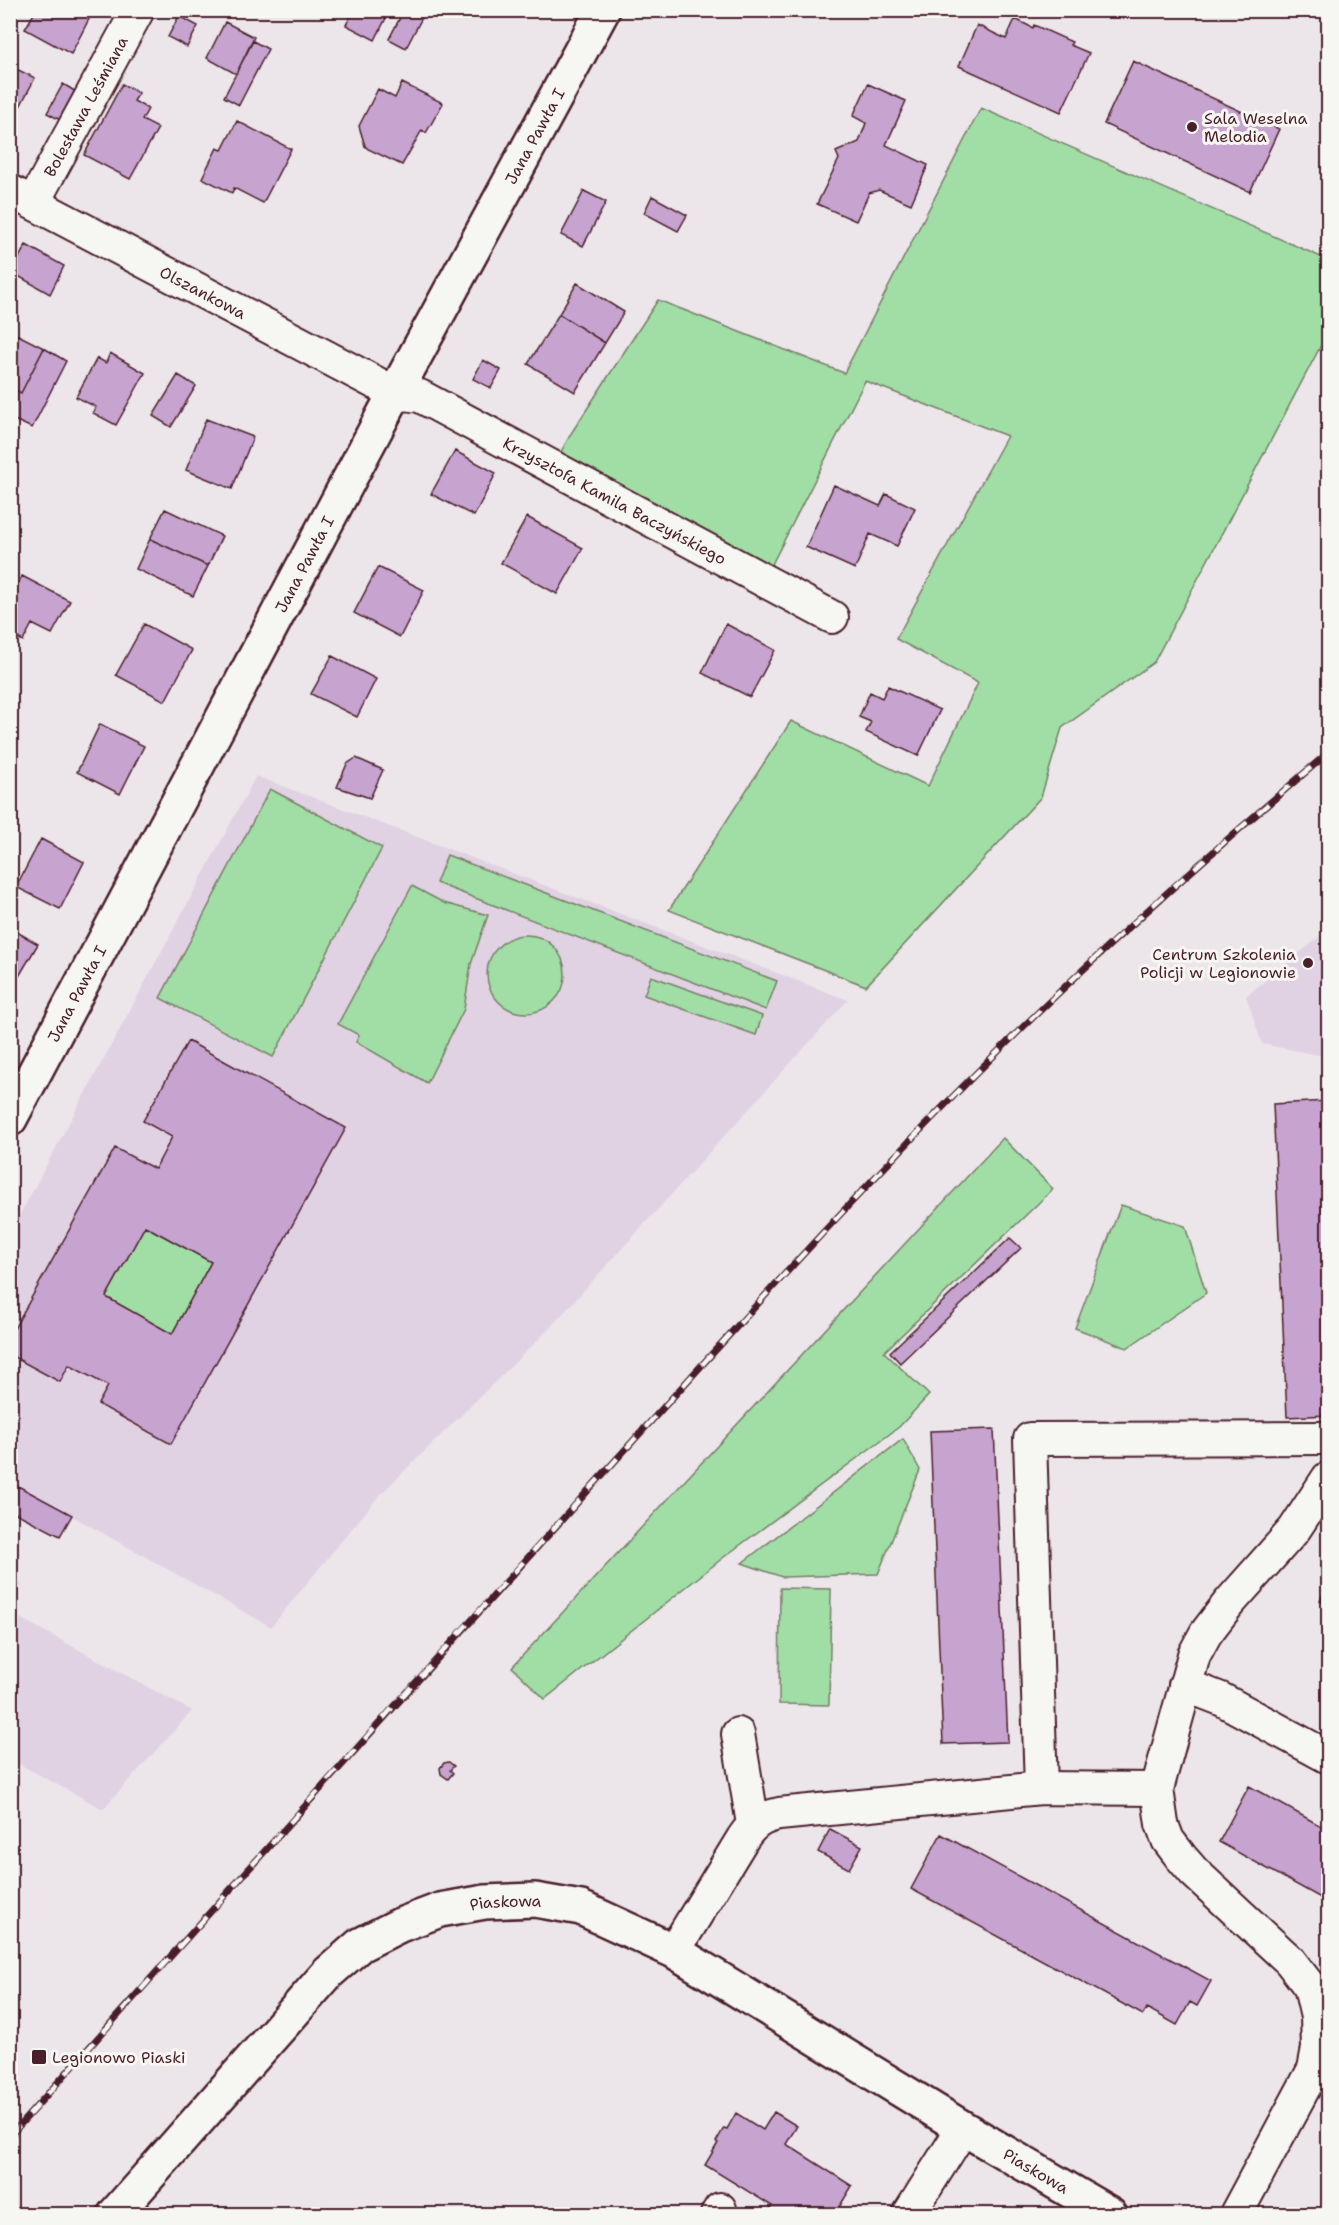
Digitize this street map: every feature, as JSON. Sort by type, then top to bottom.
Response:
[{"type":"street","name":"Bolesława Leśmiana","points":[[22,197],[138,10]]},
{"type":"street","name":"Jana Pawła I","points":[[10,1119],[395,393],[603,10]]},
{"type":"street","name":"Olszankowa","points":[[22,197],[395,393]]},
{"type":"street","name":"Krzysztofa Kamila Baczyńskiego","points":[[395,393],[420,396],[832,617]]},
{"type":"street","points":[[1041,1788],[1030,1440],[1329,1438]]},
{"type":"street","points":[[1236,2214],[1314,2069],[1318,2048],[1317,2017],[1310,1987],[1290,1961],[1194,1872],[1168,1840],[1162,1824],[1157,1789],[1194,1655],[1206,1633],[1229,1603],[1294,1530],[1329,1478]]},
{"type":"street","points":[[1185,1685],[1221,1699],[1329,1757]]},
{"type":"street","points":[[738,1734],[753,1824]]},
{"type":"street","points":[[674,1951],[753,1824],[762,1818],[779,1814],[1041,1788],[1157,1789]]},
{"type":"street","name":"Piaskowa","points":[[115,2214],[328,1972],[360,1945],[400,1925],[440,1910],[485,1902],[535,1900],[581,1908],[674,1951],[963,2128],[1110,2214]]},
{"type":"street","points":[[909,2214],[963,2128]]},
{"type":"shaded area","points":[[256,776],[848,1000],[548,1330],[378,1497],[271,1627],[11,1482],[11,1231]]},
{"type":"shaded area","name":"Centrum Szkolenia Policji w Legionowie","points":[[1328,930],[1328,1057],[1262,1044],[1246,996]]},
{"type":"shaded area","points":[[11,1613],[192,1711],[103,1809],[11,1760]]},
{"type":"green space","points":[[981,108],[1328,260],[1328,332],[1154,662],[1062,728],[1041,797],[866,986],[669,910],[791,721],[928,786],[978,683],[896,639],[1007,436],[865,381],[768,572],[557,459],[572,432],[658,300],[844,373]]},
{"type":"green space","points":[[270,789],[382,848],[273,1057],[160,998]]},
{"type":"green space","points":[[447,855],[777,981],[766,1010],[436,883]]},
{"type":"green space","points":[[412,886],[444,903],[488,915],[471,964],[464,1009],[427,1083],[356,1042],[359,1035],[338,1024]]},
{"type":"green space","points":[[526,935],[541,938],[554,946],[562,959],[565,974],[562,989],[554,1002],[541,1010],[526,1013],[511,1010],[498,1002],[490,989],[487,974],[490,959],[498,946],[511,938]]},
{"type":"green space","points":[[651,976],[762,1016],[756,1035],[644,995]]},
{"type":"green space","points":[[1003,1138],[1053,1189],[884,1352],[929,1395],[899,1427],[724,1557],[545,1699],[512,1667]]},
{"type":"green space","points":[[1121,1205],[1185,1226],[1206,1293],[1127,1348],[1075,1328]]},
{"type":"green space","points":[[145,1226],[211,1262],[172,1334],[106,1297]]},
{"type":"green space","points":[[903,1439],[920,1470],[878,1574],[782,1577],[742,1563]]},
{"type":"green space","points":[[780,1588],[831,1589],[829,1705],[779,1704]]},
{"type":"building","points":[[36,10],[78,10],[90,17],[71,54],[25,29]]},
{"type":"building","points":[[78,10],[94,10],[90,17]]},
{"type":"building","points":[[354,10],[390,10],[375,40],[346,25]]},
{"type":"building","points":[[404,10],[426,10],[406,48],[389,39]]},
{"type":"building","points":[[179,16],[198,26],[187,47],[168,37]]},
{"type":"building","points":[[1015,19],[1072,42],[1070,45],[1089,53],[1061,112],[959,66],[977,25],[1006,39]]},
{"type":"building","points":[[225,22],[254,37],[236,74],[207,58]]},
{"type":"building","points":[[253,41],[268,49],[239,105],[224,97]]},
{"type":"building","name":"Sala Weselna Melodia","points":[[1133,61],[1279,129],[1250,192],[1104,124]]},
{"type":"building","points":[[10,66],[35,78],[16,114],[10,111]]},
{"type":"building","points":[[402,83],[443,103],[426,133],[422,130],[402,165],[368,149],[359,126],[378,89],[395,98]]},
{"type":"building","points":[[63,84],[78,93],[62,121],[47,113]]},
{"type":"building","points":[[122,84],[139,93],[134,101],[148,109],[142,120],[158,128],[130,179],[84,155]]},
{"type":"building","points":[[868,84],[906,101],[886,145],[928,165],[911,204],[879,190],[869,193],[856,221],[817,204],[839,159],[836,152],[859,142],[866,123],[853,116]]},
{"type":"building","points":[[237,121],[291,149],[263,203],[234,188],[232,193],[202,178],[217,148],[222,150]]},
{"type":"building","points":[[584,191],[606,202],[583,246],[561,235]]},
{"type":"building","points":[[652,196],[687,215],[678,231],[644,213]]},
{"type":"building","points":[[26,245],[64,266],[50,294],[11,272]]},
{"type":"building","points":[[577,283],[624,312],[605,343],[559,314]]},
{"type":"building","points":[[559,314],[605,343],[575,392],[528,364]]},
{"type":"building","points":[[10,331],[44,348],[21,393],[10,387]]},
{"type":"building","points":[[44,348],[66,361],[32,428],[10,418],[10,391],[12,388],[21,393]]},
{"type":"building","points":[[110,353],[145,373],[116,425],[93,413],[96,407],[76,397],[97,358],[106,363]]},
{"type":"building","points":[[483,360],[501,370],[491,388],[473,379]]},
{"type":"building","points":[[178,375],[196,386],[171,427],[153,416]]},
{"type":"building","points":[[206,419],[253,437],[232,489],[186,470]]},
{"type":"building","points":[[455,451],[496,473],[474,516],[431,494]]},
{"type":"building","points":[[834,485],[880,506],[886,494],[915,508],[897,546],[870,534],[855,569],[806,547]]},
{"type":"building","points":[[165,509],[222,536],[208,566],[150,539]]},
{"type":"building","points":[[527,517],[583,548],[557,594],[501,563]]},
{"type":"building","points":[[150,539],[208,566],[193,596],[136,569]]},
{"type":"building","points":[[378,567],[424,590],[400,637],[354,613]]},
{"type":"building","points":[[22,576],[70,601],[52,634],[32,624],[23,641],[10,634],[10,598]]},
{"type":"building","points":[[144,624],[192,650],[165,701],[116,675]]},
{"type":"building","points":[[726,624],[775,650],[750,697],[702,673]]},
{"type":"building","points":[[332,656],[376,679],[357,717],[311,694]]},
{"type":"building","points":[[888,686],[940,710],[918,756],[866,732],[871,722],[859,717],[870,692],[882,698]]},
{"type":"building","points":[[100,724],[144,746],[120,794],[77,772]]},
{"type":"building","points":[[356,758],[383,770],[370,798],[337,787],[347,764]]},
{"type":"building","points":[[41,839],[84,862],[60,909],[16,887]]},
{"type":"building","points":[[10,928],[38,944],[18,978],[10,974]]},
{"type":"building","points":[[188,1041],[346,1128],[171,1444],[98,1404],[108,1386],[69,1365],[60,1382],[10,1355],[10,1336],[115,1148],[155,1169],[172,1137],[143,1121]],"holes":[[[145,1226],[211,1262],[172,1334],[106,1297]]]},
{"type":"building","points":[[1328,1101],[1328,1415],[1287,1417],[1273,1104]]},
{"type":"building","points":[[1010,1238],[1021,1248],[900,1363],[890,1352]]},
{"type":"building","points":[[994,1429],[1008,1742],[943,1744],[930,1431]]},
{"type":"building","points":[[18,1486],[72,1515],[60,1536],[10,1510],[10,1500]]},
{"type":"building","points":[[10,1580],[19,1585],[10,1601]]},
{"type":"building","points":[[1328,1585],[1328,1605],[1320,1600]]},
{"type":"building","points":[[449,1762],[454,1766],[450,1770],[453,1773],[448,1779],[441,1774],[440,1768],[444,1763]]},
{"type":"building","points":[[1249,1786],[1328,1830],[1328,1902],[1219,1842]]},
{"type":"building","points":[[830,1829],[862,1846],[849,1869],[818,1852]]},
{"type":"building","points":[[941,1834],[1211,1981],[1197,2006],[1190,2002],[1177,2025],[1147,2008],[1143,2015],[911,1889]]},
{"type":"building","points":[[774,2112],[797,2126],[786,2144],[852,2186],[835,2214],[767,2214],[772,2206],[705,2165],[724,2128],[727,2129],[736,2113],[763,2130]]},
{"type":"railway","points":[[10,2136],[447,1646],[804,1253],[911,1140],[1096,957],[1328,753]]},
{"type":"place","name":"Sala Weselna Melodia","points":[[1192,127]]},
{"type":"place","name":"Centrum Szkolenia Policji w Legionowie","points":[[1308,963]]},
{"type":"place","name":"Legionowo Piaski","points":[[39,2057]]}]
